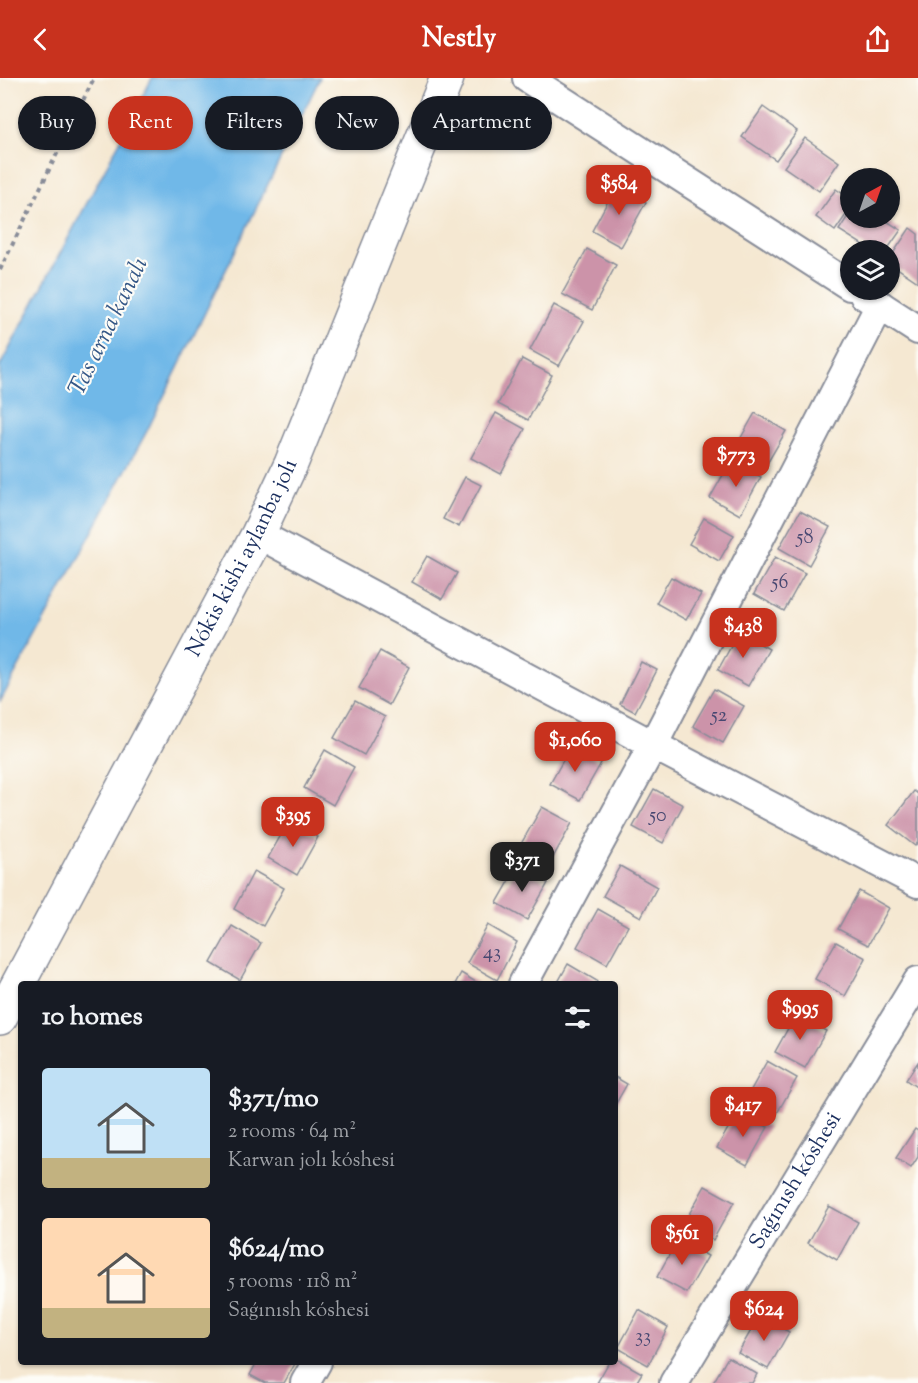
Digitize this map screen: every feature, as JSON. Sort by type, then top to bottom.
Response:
[{"type":"main road","name":"Nókis kishi aylanba jolı","points":[[20,981],[258,534],[291,464],[447,78]]},
{"type":"main road","name":"Nókis kishi aylanba jolı","points":[[0,1018],[18,984]]},
{"type":"street","points":[[527,78],[840,280]]},
{"type":"street","points":[[872,300],[918,330]]},
{"type":"street","points":[[525,981],[653,745],[880,305]]},
{"type":"street","points":[[258,534],[653,745],[918,883]]},
{"type":"street","name":"Saǵınısh kóshesi","points":[[674,1383],[918,981]]},
{"type":"street","points":[[305,1383],[314,1365]]},
{"type":"path","points":[[0,270],[94,78]]},
{"type":"water","name":"Tas arna kanalı","points":[[152,78],[320,78],[303,113],[303,96],[205,96],[205,150],[285,150],[147,431],[0,702],[0,366],[115,150],[193,150],[193,96],[143,96]]},
{"type":"building","points":[[763,107],[797,131],[776,160],[742,137]]},
{"type":"building","points":[[805,138],[839,162],[819,191],[784,167]]},
{"type":"building","points":[[616,186],[646,202],[621,247],[592,231]]},
{"type":"building","points":[[836,189],[840,192],[840,224],[835,231],[816,217]]},
{"type":"building","points":[[840,228],[898,228],[901,230],[894,240],[855,240],[839,230]]},
{"type":"building","points":[[910,228],[918,234],[918,282],[900,270],[900,243]]},
{"type":"building","points":[[587,249],[616,265],[592,310],[562,294]]},
{"type":"building","points":[[554,305],[584,321],[559,366],[530,350]]},
{"type":"building","points":[[522,359],[552,375],[528,420],[498,404]]},
{"type":"building","points":[[496,413],[525,429],[501,474],[471,458]]},
{"type":"building","points":[[755,413],[786,431],[761,474],[730,457]]},
{"type":"building","points":[[731,461],[761,477],[740,515],[710,498]]},
{"type":"building","points":[[465,477],[481,485],[459,527],[443,519]]},
{"type":"building","points":[[800,511],[830,527],[809,565],[779,548]]},
{"type":"building","points":[[704,518],[734,535],[719,561],[689,544]]},
{"type":"building","points":[[427,556],[457,573],[442,599],[412,582]]},
{"type":"building","points":[[775,557],[805,573],[784,611],[754,594]]},
{"type":"building","points":[[671,577],[701,594],[686,620],[656,603]]},
{"type":"building","points":[[739,632],[769,649],[748,686],[718,670]]},
{"type":"building","points":[[380,651],[409,667],[389,705],[359,688]]},
{"type":"building","points":[[641,662],[657,670],[635,712],[620,704]]},
{"type":"building","points":[[714,689],[744,706],[723,743],[693,726]]},
{"type":"building","points":[[355,701],[385,717],[364,755],[334,738]]},
{"type":"building","points":[[571,746],[601,763],[580,800],[550,784]]},
{"type":"building","points":[[325,750],[354,767],[333,805],[304,788]]},
{"type":"building","points":[[654,789],[683,805],[663,843],[633,827]]},
{"type":"building","points":[[914,791],[918,794],[918,842],[915,846],[888,825]]},
{"type":"building","points":[[542,807],[572,823],[551,861],[521,844]]},
{"type":"building","points":[[289,821],[318,837],[297,875],[268,858]]},
{"type":"building","points":[[518,866],[548,883],[527,920],[497,903]]},
{"type":"building","points":[[620,866],[657,887],[641,917],[603,896]]},
{"type":"building","points":[[254,871],[284,888],[263,926],[234,909]]},
{"type":"building","points":[[859,891],[889,908],[868,945],[838,929]]},
{"type":"building","points":[[598,909],[628,926],[607,964],[577,947]]},
{"type":"building","points":[[488,925],[517,942],[497,980],[467,963]]},
{"type":"building","points":[[232,926],[261,943],[240,980],[211,963]]},
{"type":"building","points":[[836,942],[866,958],[845,996],[815,979]]},
{"type":"building","points":[[568,964],[597,981],[559,981]]},
{"type":"building","points":[[461,973],[474,981],[457,981]]},
{"type":"building","points":[[796,1014],[826,1031],[805,1068],[775,1052]]},
{"type":"building","points":[[767,1061],[797,1078],[776,1115],[746,1099]]},
{"type":"building","points":[[918,1062],[918,1088],[906,1080]]},
{"type":"building","points":[[618,1079],[627,1084],[618,1100]]},
{"type":"building","points":[[738,1111],[768,1127],[747,1165],[717,1148]]},
{"type":"building","points":[[915,1129],[918,1131],[918,1157],[911,1168],[896,1158]]},
{"type":"building","points":[[705,1186],[734,1202],[713,1240],[684,1223]]},
{"type":"building","points":[[829,1206],[858,1222],[837,1260],[808,1243]]},
{"type":"building","points":[[678,1239],[708,1256],[687,1293],[657,1277]]},
{"type":"building","points":[[639,1310],[668,1327],[648,1365],[618,1348]]},
{"type":"building","points":[[760,1315],[789,1332],[768,1369],[738,1353]]},
{"type":"building","points":[[728,1357],[757,1374],[752,1383],[713,1383]]},
{"type":"building","points":[[618,1360],[642,1373],[636,1383],[597,1383],[607,1365],[618,1365]]},
{"type":"building","points":[[255,1365],[294,1365],[284,1383],[265,1383],[250,1375]]}]
